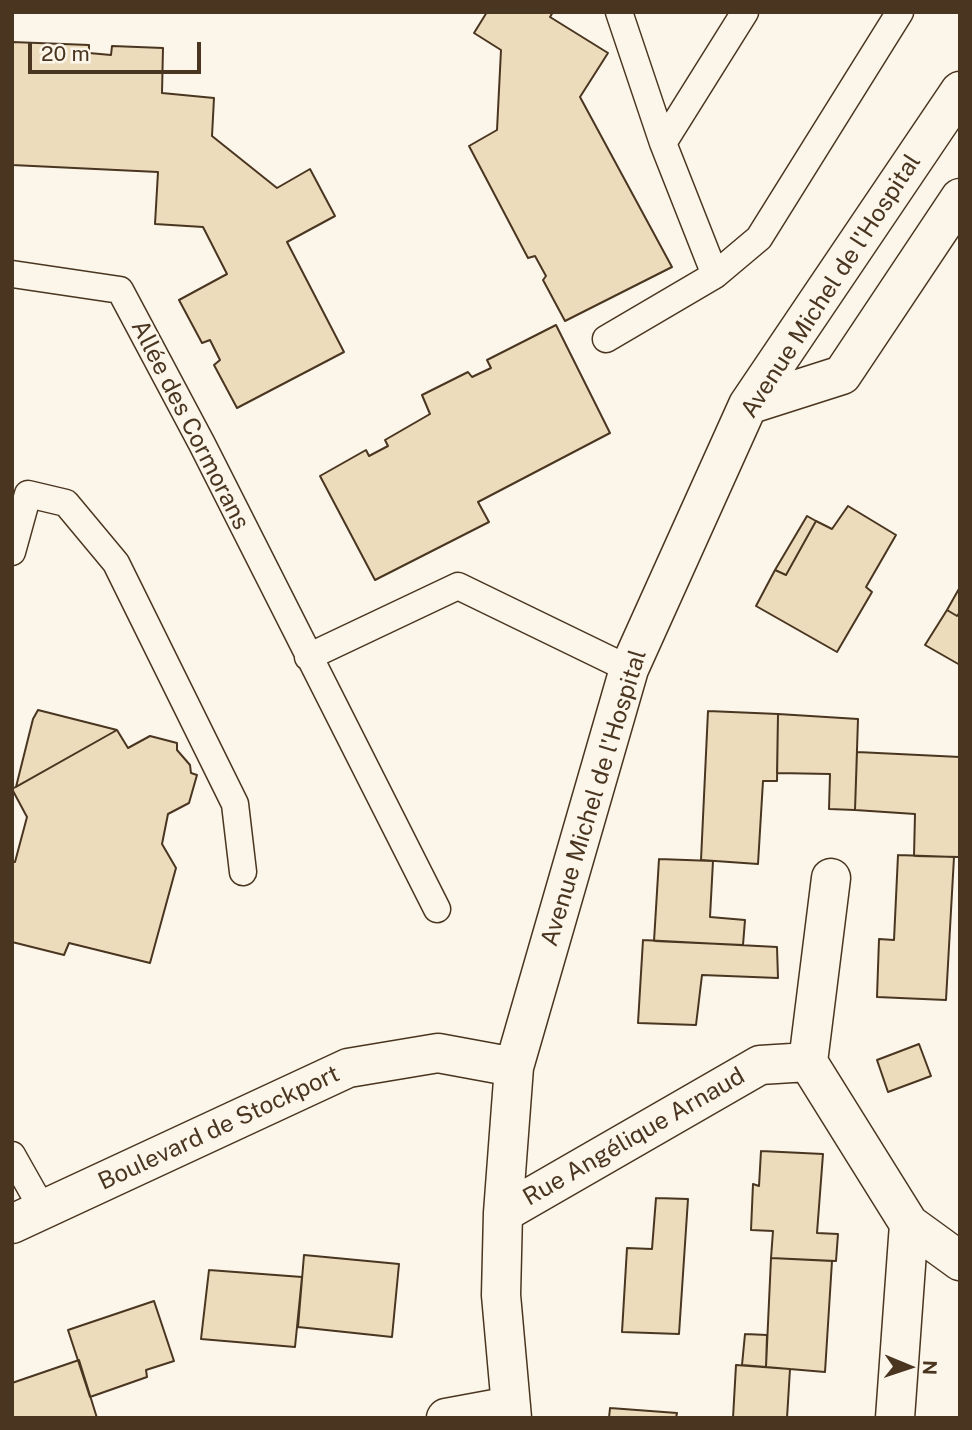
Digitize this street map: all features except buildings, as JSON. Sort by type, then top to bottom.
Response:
[{"type":"street","name":"Avenue Michel de l'Hospital","points":[[512,1412],[501,1295],[503,1213],[514,1067],[629,669],[748,405],[960,91]]},
{"type":"street","points":[[748,405],[842,375],[960,198]]},
{"type":"street","points":[[831,878],[808,1062],[909,1224],[960,1261]]},
{"type":"street","name":"Boulevard de Stockport","points":[[28,1217],[348,1068],[438,1053],[514,1067]]},
{"type":"street","name":"Rue Angélique Arnaud","points":[[503,1213],[760,1065],[808,1062]]},
{"type":"street","points":[[895,1418],[909,1224]]},
{"type":"street","points":[[446,1418],[512,1412]]},
{"type":"lane","points":[[620,12],[663,143],[716,275]]},
{"type":"lane","points":[[663,143],[745,12]]},
{"type":"lane","points":[[606,339],[716,275],[759,237],[900,12]]},
{"type":"lane","name":"Allée des Cormorans","points":[[12,274],[120,290],[202,444],[437,909]]},
{"type":"lane","points":[[12,552],[28,494],[66,503],[116,563],[234,804],[243,872]]},
{"type":"lane","points":[[308,657],[458,586],[629,669]]},
{"type":"lane","points":[[12,1155],[28,1217]]}]
